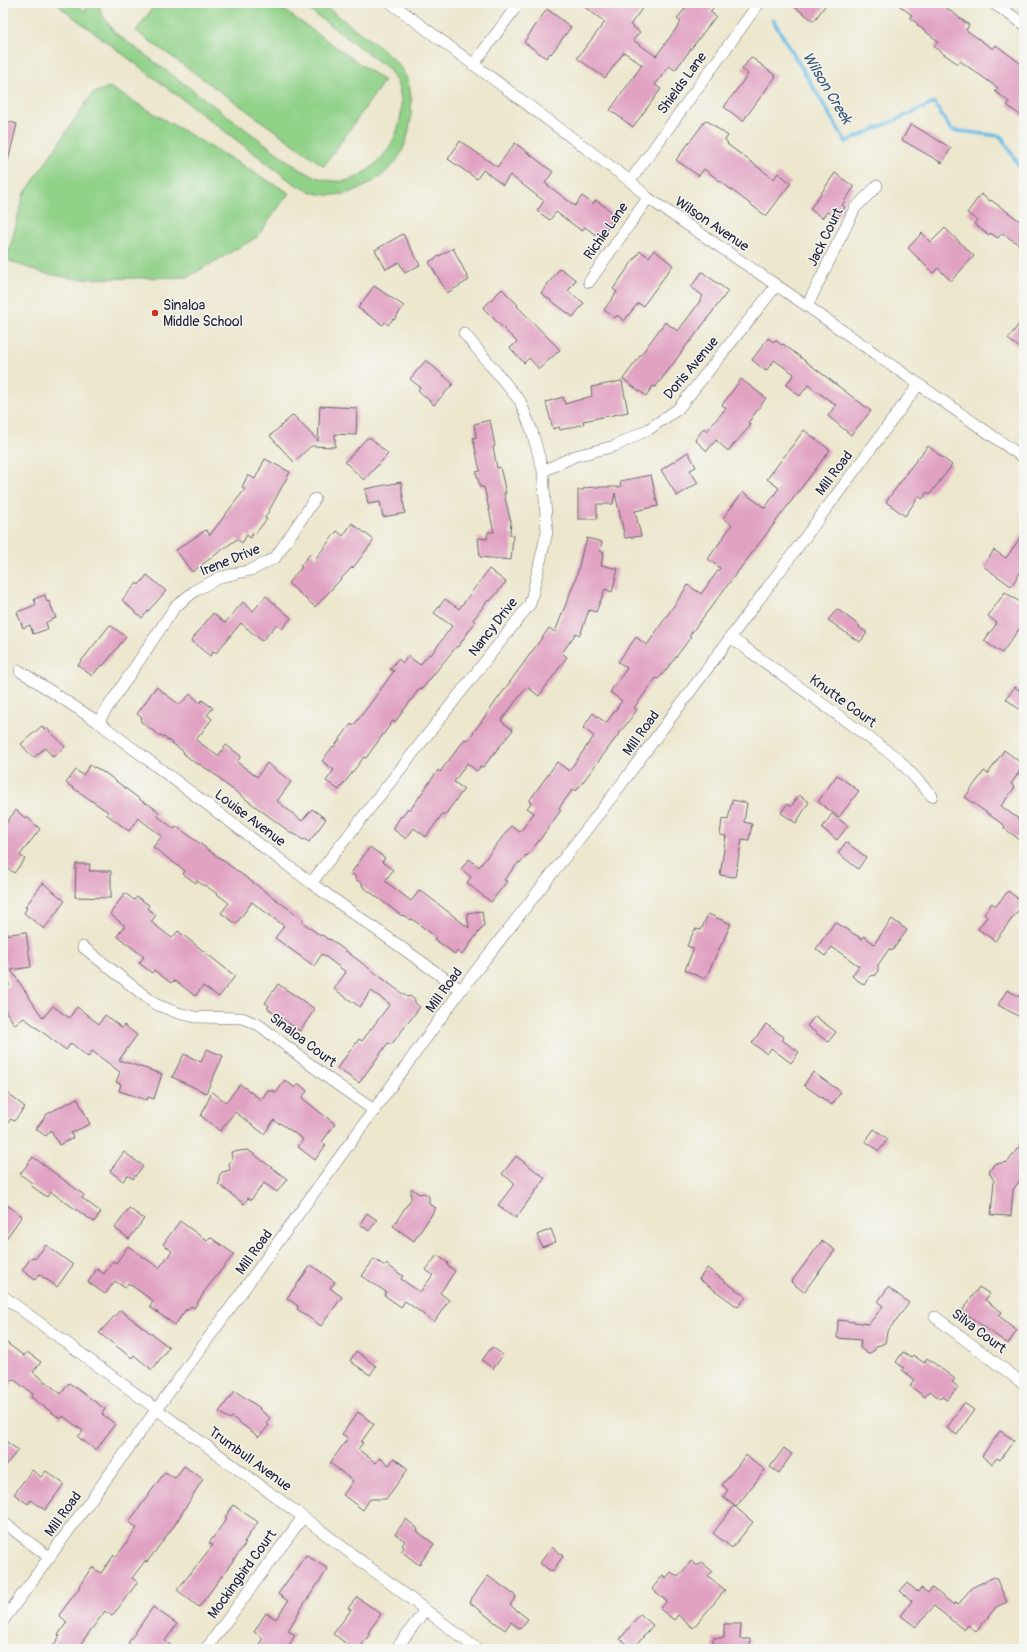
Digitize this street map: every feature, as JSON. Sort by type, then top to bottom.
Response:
[{"type":"street","name":"Wilson Avenue","points":[[391,3],[630,181],[648,198],[807,306],[1024,458]]},
{"type":"street","points":[[473,65],[519,3]]},
{"type":"street","name":"Shields Lane","points":[[630,181],[759,3]]},
{"type":"street","points":[[993,3],[1024,24]]},
{"type":"street","name":"Jack Court","points":[[807,306],[855,208],[878,186]]},
{"type":"street","name":"Richie Lane","points":[[589,282],[648,198]]},
{"type":"street","name":"Doris Avenue","points":[[543,471],[575,456],[615,446],[648,429],[678,409],[776,286]]},
{"type":"street","name":"Nancy Drive","points":[[311,882],[530,604],[546,532],[543,471],[532,431],[520,401],[464,333]]},
{"type":"street","name":"Mill Road","points":[[3,1621],[375,1111],[461,990],[611,798],[919,384]]},
{"type":"street","name":"Irene Drive","points":[[98,722],[175,607],[196,590],[221,577],[251,570],[275,558],[316,499]]},
{"type":"street","name":"Knutte Court","points":[[730,637],[897,758],[932,796]]},
{"type":"street","name":"Louise Avenue","points":[[20,671],[98,722],[311,882],[461,990]]},
{"type":"street","name":"Sinaloa Court","points":[[83,947],[155,1004],[178,1013],[195,1017],[242,1018],[259,1025],[328,1078],[375,1111]]},
{"type":"street","name":"Trumbull Avenue","points":[[3,1296],[303,1517],[477,1649]]},
{"type":"street","name":"Silva Court","points":[[935,1317],[1024,1384]]},
{"type":"street","name":"Mockingbird Court","points":[[206,1649],[303,1517]]},
{"type":"street","points":[[3,1522],[50,1558]]},
{"type":"street","points":[[396,1649],[425,1610]]},
{"type":"green space","points":[[61,3],[75,3],[86,12],[86,3],[99,3],[101,13],[114,32],[299,169],[326,180],[346,181],[359,176],[368,170],[386,153],[397,131],[400,119],[400,95],[397,83],[389,69],[300,3],[321,4],[385,51],[397,63],[406,77],[411,96],[411,117],[407,139],[403,149],[399,157],[386,172],[378,179],[359,189],[339,195],[314,193],[292,182],[59,6]]},
{"type":"green space","points":[[156,3],[274,3],[384,81],[324,166],[136,31]]},
{"type":"green space","points":[[109,87],[289,193],[257,237],[188,277],[77,279],[43,273],[7,260],[23,196],[92,94]]},
{"type":"building","points":[[579,3],[646,3],[630,25],[640,32],[633,40],[656,56],[681,22],[677,19],[689,3],[717,3],[710,12],[716,16],[675,70],[669,66],[655,85],[661,89],[633,127],[610,110],[642,65],[624,52],[605,78],[577,58],[605,22]]},
{"type":"building","points":[[789,3],[827,3],[814,21]]},
{"type":"building","points":[[896,3],[940,3],[969,25],[966,30],[993,49],[996,45],[1024,66],[1024,118],[1007,105],[1009,102],[995,91],[998,88],[960,61],[958,64],[934,47],[938,41],[917,25],[918,24],[910,18],[912,15]]},
{"type":"building","points":[[547,9],[571,27],[551,54],[550,53],[546,58],[524,42]]},
{"type":"building","points":[[751,57],[776,76],[743,121],[724,107],[748,74],[742,69]]},
{"type":"building","points":[[3,120],[17,124],[7,165],[3,164]]},
{"type":"building","points":[[706,120],[728,136],[725,140],[728,143],[727,144],[774,179],[778,173],[791,183],[766,216],[704,169],[699,176],[676,160]]},
{"type":"building","points":[[911,124],[951,148],[942,163],[902,140]]},
{"type":"building","points":[[460,141],[497,167],[515,143],[553,172],[545,183],[575,206],[582,196],[593,204],[596,200],[616,215],[600,238],[585,227],[582,231],[556,212],[550,220],[537,211],[544,201],[510,175],[503,185],[483,170],[477,179],[448,159]]},
{"type":"building","points":[[835,173],[854,187],[842,205],[845,207],[837,218],[827,212],[822,218],[810,209]]},
{"type":"building","points":[[981,194],[1024,224],[1024,248],[1002,233],[998,238],[990,233],[989,235],[974,224],[977,220],[967,213]]},
{"type":"building","points":[[945,228],[974,256],[951,281],[938,268],[933,273],[908,248],[922,233],[931,242]]},
{"type":"building","points":[[403,234],[420,265],[405,273],[399,262],[386,269],[375,250]]},
{"type":"building","points":[[453,248],[469,280],[447,293],[429,262]]},
{"type":"building","points":[[654,250],[673,265],[643,306],[638,303],[624,321],[617,315],[615,318],[604,310],[617,292],[613,289],[640,251],[649,257]]},
{"type":"building","points":[[560,268],[576,280],[568,291],[584,303],[573,317],[541,293]]},
{"type":"building","points":[[702,272],[728,291],[661,380],[655,387],[653,386],[646,396],[623,379],[665,322],[678,331],[696,307],[703,296],[691,287]]},
{"type":"building","points":[[374,286],[404,306],[394,320],[393,319],[388,325],[385,322],[383,325],[358,308]]},
{"type":"building","points":[[502,289],[560,350],[539,369],[529,358],[524,363],[510,348],[517,342],[483,308]]},
{"type":"building","points":[[1024,317],[1024,351],[1008,339]]},
{"type":"building","points":[[768,338],[773,342],[775,340],[782,345],[783,344],[871,411],[851,435],[828,416],[836,405],[808,385],[800,396],[786,385],[794,374],[774,360],[766,371],[752,360]]},
{"type":"building","points":[[426,360],[453,384],[434,405],[418,390],[420,387],[410,379]]},
{"type":"building","points":[[741,379],[766,398],[748,423],[751,425],[728,451],[716,440],[707,451],[695,440],[704,428],[707,431],[726,408],[722,405]]},
{"type":"building","points":[[622,381],[628,412],[583,421],[584,424],[569,428],[560,430],[559,427],[553,429],[546,402],[563,397],[565,404],[592,396],[591,387]]},
{"type":"building","points":[[320,406],[357,408],[356,435],[335,434],[335,447],[311,446],[294,462],[270,436],[293,415],[318,441]]},
{"type":"building","points":[[490,420],[497,468],[500,467],[506,493],[504,493],[511,519],[510,535],[513,535],[511,560],[480,557],[478,538],[487,539],[488,532],[494,532],[484,487],[480,487],[476,472],[480,471],[473,438],[476,437],[474,424]]},
{"type":"building","points":[[804,430],[830,450],[689,636],[691,637],[682,649],[662,675],[658,679],[656,678],[634,708],[637,710],[576,791],[573,789],[559,808],[561,810],[541,838],[527,856],[526,855],[520,863],[519,862],[504,880],[507,881],[491,902],[467,883],[471,877],[461,869],[469,859],[479,867],[511,826],[520,832],[534,813],[527,808],[531,803],[529,801],[557,762],[569,771],[594,736],[583,728],[593,713],[606,723],[622,701],[610,692],[627,668],[618,662],[636,637],[647,645],[688,585],[701,594],[720,568],[708,559],[732,525],[723,518],[743,492],[765,508],[779,488],[767,479]]},
{"type":"building","points":[[367,438],[371,438],[388,454],[364,480],[345,462]]},
{"type":"building","points":[[928,446],[952,465],[930,494],[927,492],[922,499],[919,496],[905,516],[886,502],[906,473]]},
{"type":"building","points":[[688,452],[696,467],[690,470],[698,483],[677,496],[661,470]]},
{"type":"building","points":[[265,459],[290,472],[265,518],[267,519],[250,538],[247,535],[242,543],[237,539],[192,572],[176,550],[206,530],[210,535],[245,489],[242,487],[248,475],[255,479]]},
{"type":"building","points":[[651,475],[658,506],[635,511],[641,536],[625,538],[615,493],[613,504],[597,504],[597,519],[578,519],[578,490],[594,487],[621,487],[620,481]]},
{"type":"building","points":[[401,482],[405,513],[383,517],[380,502],[368,504],[365,489]]},
{"type":"building","points":[[352,523],[374,540],[353,568],[352,567],[315,607],[288,583],[302,567],[300,566],[311,553],[316,558],[337,531],[343,536]]},
{"type":"building","points":[[1024,532],[1024,567],[1011,586],[983,566],[994,550],[1006,558]]},
{"type":"building","points":[[587,538],[602,542],[600,551],[604,552],[601,565],[618,569],[612,592],[605,589],[596,612],[589,610],[580,635],[576,633],[562,653],[567,657],[539,696],[527,687],[501,721],[513,730],[483,767],[481,766],[477,771],[467,763],[454,782],[464,789],[445,815],[443,813],[426,837],[414,828],[406,839],[393,829],[401,816],[402,817],[408,808],[410,810],[438,770],[440,772],[465,739],[468,740],[549,628],[555,632],[576,578]]},
{"type":"building","points":[[489,569],[506,582],[490,601],[488,600],[473,620],[475,622],[458,647],[457,646],[422,689],[420,688],[395,722],[393,721],[366,758],[364,757],[339,790],[326,781],[334,770],[322,761],[351,724],[353,726],[370,704],[394,671],[390,669],[398,659],[403,663],[408,656],[420,665],[429,654],[431,655],[452,626],[434,613],[445,599],[459,609]]},
{"type":"building","points":[[147,575],[166,591],[142,618],[122,600],[137,583],[139,585]]},
{"type":"building","points":[[1005,592],[1024,605],[1024,632],[1019,629],[1002,653],[984,641],[997,623],[988,616]]},
{"type":"building","points":[[45,595],[47,602],[49,601],[56,618],[46,622],[48,629],[33,634],[30,625],[23,628],[17,612],[36,605],[34,599]]},
{"type":"building","points":[[266,596],[291,618],[282,629],[277,624],[262,641],[241,623],[216,653],[214,651],[210,656],[191,641],[213,613],[225,623],[243,602],[253,611]]},
{"type":"building","points":[[837,609],[867,633],[860,642],[828,620]]},
{"type":"building","points":[[110,625],[126,637],[103,666],[101,665],[92,676],[78,665]]},
{"type":"building","points":[[156,687],[180,705],[190,694],[200,703],[202,700],[213,708],[207,715],[212,719],[196,740],[218,756],[226,745],[241,756],[237,762],[257,777],[267,763],[291,782],[277,801],[302,821],[312,809],[326,819],[309,842],[304,839],[303,840],[295,834],[294,835],[220,780],[221,779],[201,765],[195,763],[183,753],[184,752],[140,721],[142,718],[137,714]]},
{"type":"building","points":[[1015,687],[1024,694],[1024,713],[1006,699]]},
{"type":"building","points":[[42,726],[45,730],[47,728],[65,747],[53,757],[45,748],[33,758],[21,744]]},
{"type":"building","points":[[1004,750],[1024,765],[1011,784],[1015,787],[1001,806],[1024,823],[1024,843],[1004,828],[1005,826],[965,797],[984,771],[988,774]]},
{"type":"building","points":[[90,765],[104,772],[146,804],[147,803],[159,812],[156,815],[174,829],[176,826],[304,920],[302,922],[321,936],[322,935],[329,940],[330,939],[407,997],[410,996],[415,1000],[415,1003],[420,1007],[391,1045],[388,1043],[359,1083],[337,1068],[359,1039],[362,1041],[390,1004],[371,991],[360,1007],[334,989],[346,972],[322,954],[314,966],[275,938],[284,926],[252,902],[236,924],[221,913],[229,903],[205,885],[204,886],[197,881],[196,883],[183,874],[185,871],[153,847],[162,836],[138,818],[129,831],[106,814],[108,812],[66,783],[76,770],[83,775]]},
{"type":"building","points":[[837,775],[859,791],[839,817],[818,802]]},
{"type":"building","points":[[799,795],[809,802],[796,823],[781,813],[787,804],[791,807]]},
{"type":"building","points":[[732,800],[747,803],[744,822],[752,824],[749,840],[742,839],[735,877],[720,875],[726,836],[720,835],[722,819],[728,820]]},
{"type":"building","points":[[16,810],[25,818],[27,817],[40,829],[20,855],[25,859],[14,873],[3,864],[3,827]]},
{"type":"building","points":[[832,814],[848,826],[837,840],[822,828]]},
{"type":"building","points":[[846,842],[866,857],[858,869],[838,853]]},
{"type":"building","points":[[370,847],[385,858],[382,862],[393,870],[385,881],[411,901],[420,890],[469,928],[467,913],[482,911],[484,925],[462,955],[457,951],[455,954],[434,939],[436,937],[412,919],[411,920],[403,915],[402,916],[355,879],[356,877],[351,873]]},
{"type":"building","points":[[76,864],[90,864],[89,871],[111,871],[111,898],[75,897]]},
{"type":"building","points":[[43,883],[65,901],[44,929],[24,913],[27,908],[25,907]]},
{"type":"building","points":[[1008,891],[1024,903],[995,941],[978,929],[987,917],[984,914],[992,903],[996,906]]},
{"type":"building","points":[[125,893],[134,900],[137,897],[149,905],[147,908],[156,915],[151,922],[172,938],[178,931],[235,976],[219,997],[203,986],[195,996],[177,982],[173,981],[171,983],[154,970],[152,973],[139,963],[144,957],[117,936],[125,926],[110,914]]},
{"type":"building","points":[[708,914],[731,924],[705,979],[685,970],[693,950],[693,948],[687,946],[695,929],[701,930]]},
{"type":"building","points":[[892,919],[907,930],[892,951],[889,949],[878,965],[876,975],[870,976],[864,985],[852,976],[859,966],[832,947],[825,956],[816,949],[835,922],[862,939],[864,936],[874,944]]},
{"type":"building","points":[[26,932],[31,967],[11,970],[43,1018],[53,1006],[69,1018],[77,1007],[99,1024],[105,1015],[122,1028],[124,1025],[137,1035],[119,1060],[162,1074],[154,1099],[148,1097],[147,1100],[119,1091],[121,1084],[116,1082],[120,1072],[92,1051],[88,1057],[71,1043],[66,1050],[24,1018],[15,1025],[3,1007],[3,989],[9,986],[5,959],[3,959],[3,935]]},
{"type":"building","points":[[278,984],[315,1009],[300,1031],[267,1008],[269,1006],[265,1003]]},
{"type":"building","points":[[1007,990],[1024,999],[1024,1019],[998,1005]]},
{"type":"building","points":[[815,1016],[836,1032],[828,1042],[807,1026]]},
{"type":"building","points":[[766,1024],[784,1037],[782,1040],[799,1052],[791,1063],[771,1048],[767,1054],[752,1043]]},
{"type":"building","points":[[207,1049],[223,1056],[206,1093],[172,1077],[184,1054],[201,1062]]},
{"type":"building","points":[[813,1072],[841,1092],[832,1105],[804,1085]]},
{"type":"building","points":[[285,1080],[295,1088],[299,1084],[307,1091],[302,1098],[335,1124],[322,1142],[326,1145],[315,1160],[298,1147],[303,1139],[274,1120],[264,1134],[235,1112],[220,1131],[201,1116],[212,1092],[226,1102],[240,1084],[261,1100],[268,1090],[270,1092],[272,1090],[276,1093]]},
{"type":"building","points":[[3,1090],[25,1107],[14,1121],[11,1119],[3,1129]]},
{"type":"building","points":[[77,1098],[90,1124],[71,1133],[73,1138],[59,1145],[51,1130],[46,1136],[36,1129],[47,1114]]},
{"type":"building","points":[[874,1129],[888,1139],[879,1151],[865,1141]]},
{"type":"building","points":[[1024,1139],[1024,1174],[1013,1190],[1011,1216],[991,1215],[994,1181],[989,1172],[994,1164],[1008,1162]]},
{"type":"building","points":[[248,1150],[287,1179],[277,1192],[264,1183],[251,1200],[248,1198],[244,1204],[218,1184],[220,1182],[219,1176],[222,1172],[230,1170],[229,1163],[232,1159],[231,1152]]},
{"type":"building","points":[[124,1152],[143,1166],[133,1179],[127,1175],[123,1181],[110,1171]]},
{"type":"building","points":[[516,1156],[545,1178],[516,1218],[498,1205],[515,1183],[502,1174]]},
{"type":"building","points":[[33,1157],[84,1195],[82,1198],[101,1212],[94,1222],[51,1192],[47,1197],[30,1185],[32,1183],[20,1174]]},
{"type":"building","points":[[411,1188],[419,1194],[424,1193],[429,1196],[429,1204],[436,1208],[414,1241],[393,1226],[411,1199]]},
{"type":"building","points":[[3,1202],[22,1216],[3,1243]]},
{"type":"building","points":[[129,1208],[144,1219],[129,1239],[115,1228]]},
{"type":"building","points":[[367,1213],[377,1220],[369,1231],[360,1224]]},
{"type":"building","points":[[180,1221],[207,1241],[210,1237],[234,1254],[203,1293],[194,1308],[191,1306],[187,1311],[186,1309],[175,1325],[150,1307],[153,1301],[128,1283],[125,1288],[115,1281],[105,1294],[88,1282],[97,1269],[104,1274],[113,1261],[116,1263],[128,1246],[159,1268],[172,1251],[163,1244]]},
{"type":"building","points":[[551,1229],[556,1242],[542,1247],[537,1235]]},
{"type":"building","points":[[822,1241],[835,1250],[804,1292],[791,1282]]},
{"type":"building","points":[[46,1245],[73,1265],[57,1287],[39,1274],[35,1280],[22,1270],[32,1257],[35,1259]]},
{"type":"building","points":[[437,1255],[448,1263],[447,1265],[455,1271],[440,1293],[449,1300],[434,1322],[405,1301],[401,1307],[384,1295],[386,1292],[362,1276],[374,1259],[385,1266],[386,1264],[403,1276],[401,1279],[420,1292],[433,1275],[426,1270]]},
{"type":"building","points":[[311,1265],[335,1282],[330,1288],[342,1297],[321,1326],[297,1309],[298,1306],[287,1298]]},
{"type":"building","points":[[707,1268],[746,1297],[738,1307],[699,1279]]},
{"type":"building","points":[[888,1287],[909,1303],[887,1332],[885,1343],[875,1347],[875,1350],[868,1354],[860,1348],[861,1340],[837,1338],[838,1320],[869,1324],[883,1306],[878,1302]]},
{"type":"building","points":[[979,1287],[990,1294],[985,1300],[1002,1312],[999,1316],[1017,1330],[1008,1344],[962,1311]]},
{"type":"building","points":[[120,1310],[169,1347],[152,1370],[134,1355],[132,1358],[99,1333]]},
{"type":"building","points":[[3,1340],[24,1356],[27,1352],[41,1362],[33,1372],[61,1394],[69,1383],[105,1409],[102,1414],[115,1424],[96,1450],[78,1437],[83,1431],[63,1416],[61,1419],[31,1397],[33,1394],[13,1379],[3,1393]]},
{"type":"building","points":[[492,1347],[503,1355],[493,1369],[482,1360]]},
{"type":"building","points":[[356,1351],[376,1366],[370,1375],[350,1361]]},
{"type":"building","points":[[903,1352],[911,1357],[913,1355],[924,1363],[927,1358],[955,1379],[952,1382],[958,1387],[947,1400],[942,1397],[940,1399],[930,1391],[925,1397],[910,1386],[914,1379],[902,1370],[904,1368],[896,1362]]},
{"type":"building","points":[[235,1391],[260,1408],[259,1409],[270,1418],[266,1423],[269,1425],[259,1437],[232,1417],[230,1419],[219,1412]]},
{"type":"building","points":[[964,1403],[974,1410],[957,1435],[947,1428]]},
{"type":"building","points":[[358,1412],[374,1424],[361,1442],[363,1443],[358,1449],[376,1463],[380,1458],[389,1465],[394,1458],[408,1469],[386,1499],[370,1499],[363,1510],[343,1495],[353,1481],[330,1463],[348,1438],[342,1434]]},
{"type":"building","points":[[1000,1431],[1014,1440],[1000,1460],[997,1458],[992,1464],[982,1456]]},
{"type":"building","points":[[3,1439],[18,1450],[3,1469]]},
{"type":"building","points":[[784,1448],[792,1454],[779,1473],[770,1467]]},
{"type":"building","points":[[746,1455],[765,1470],[736,1507],[723,1497],[728,1490],[722,1485]]},
{"type":"building","points":[[184,1466],[203,1479],[174,1526],[147,1562],[145,1561],[132,1578],[138,1582],[112,1616],[105,1611],[77,1649],[51,1649],[67,1622],[59,1615],[80,1587],[79,1586],[92,1567],[101,1573],[114,1555],[116,1557],[137,1528],[129,1522],[165,1472],[175,1478]]},
{"type":"building","points":[[32,1470],[41,1477],[46,1471],[64,1484],[45,1510],[31,1500],[28,1504],[14,1494]]},
{"type":"building","points":[[233,1505],[258,1522],[244,1542],[246,1543],[199,1607],[177,1590],[213,1545],[209,1543],[227,1518],[225,1517]]},
{"type":"building","points":[[734,1506],[753,1522],[732,1548],[713,1533]]},
{"type":"building","points":[[406,1519],[417,1528],[418,1532],[434,1544],[419,1565],[401,1551],[404,1547],[402,1545],[405,1541],[395,1534]]},
{"type":"building","points":[[552,1547],[563,1556],[552,1572],[540,1563]]},
{"type":"building","points":[[306,1555],[328,1569],[300,1610],[288,1631],[295,1635],[287,1649],[256,1649],[263,1638],[254,1632],[266,1613],[276,1619],[288,1601],[278,1594]]},
{"type":"building","points":[[691,1561],[697,1566],[701,1562],[712,1571],[708,1576],[725,1590],[693,1628],[678,1615],[674,1620],[660,1609],[667,1601],[652,1589],[663,1575],[666,1578],[671,1572],[678,1577]]},
{"type":"building","points":[[488,1576],[516,1596],[510,1605],[528,1619],[520,1629],[511,1622],[505,1630],[469,1602]]},
{"type":"building","points":[[994,1577],[996,1578],[1007,1602],[996,1607],[976,1632],[968,1625],[964,1630],[934,1606],[916,1627],[901,1616],[912,1601],[900,1591],[907,1583],[918,1592],[921,1588],[928,1593],[932,1588],[954,1605],[955,1602],[958,1605],[971,1588]]},
{"type":"building","points":[[357,1597],[381,1614],[368,1633],[370,1634],[359,1649],[354,1649],[333,1634],[351,1610],[348,1608]]},
{"type":"building","points":[[153,1607],[177,1624],[165,1641],[176,1649],[137,1649],[128,1643]]},
{"type":"building","points":[[640,1614],[653,1625],[633,1649],[620,1639]]},
{"type":"building","points":[[724,1624],[741,1624],[740,1639],[750,1639],[750,1649],[713,1649],[713,1638],[724,1638]]},
{"type":"waterway","name":"Wilson Creek","points":[[773,20],[846,142],[934,103],[951,130],[1001,136],[1024,174]]},
{"type":"place","name":"Sinaloa Middle School","points":[[155,313]]}]
